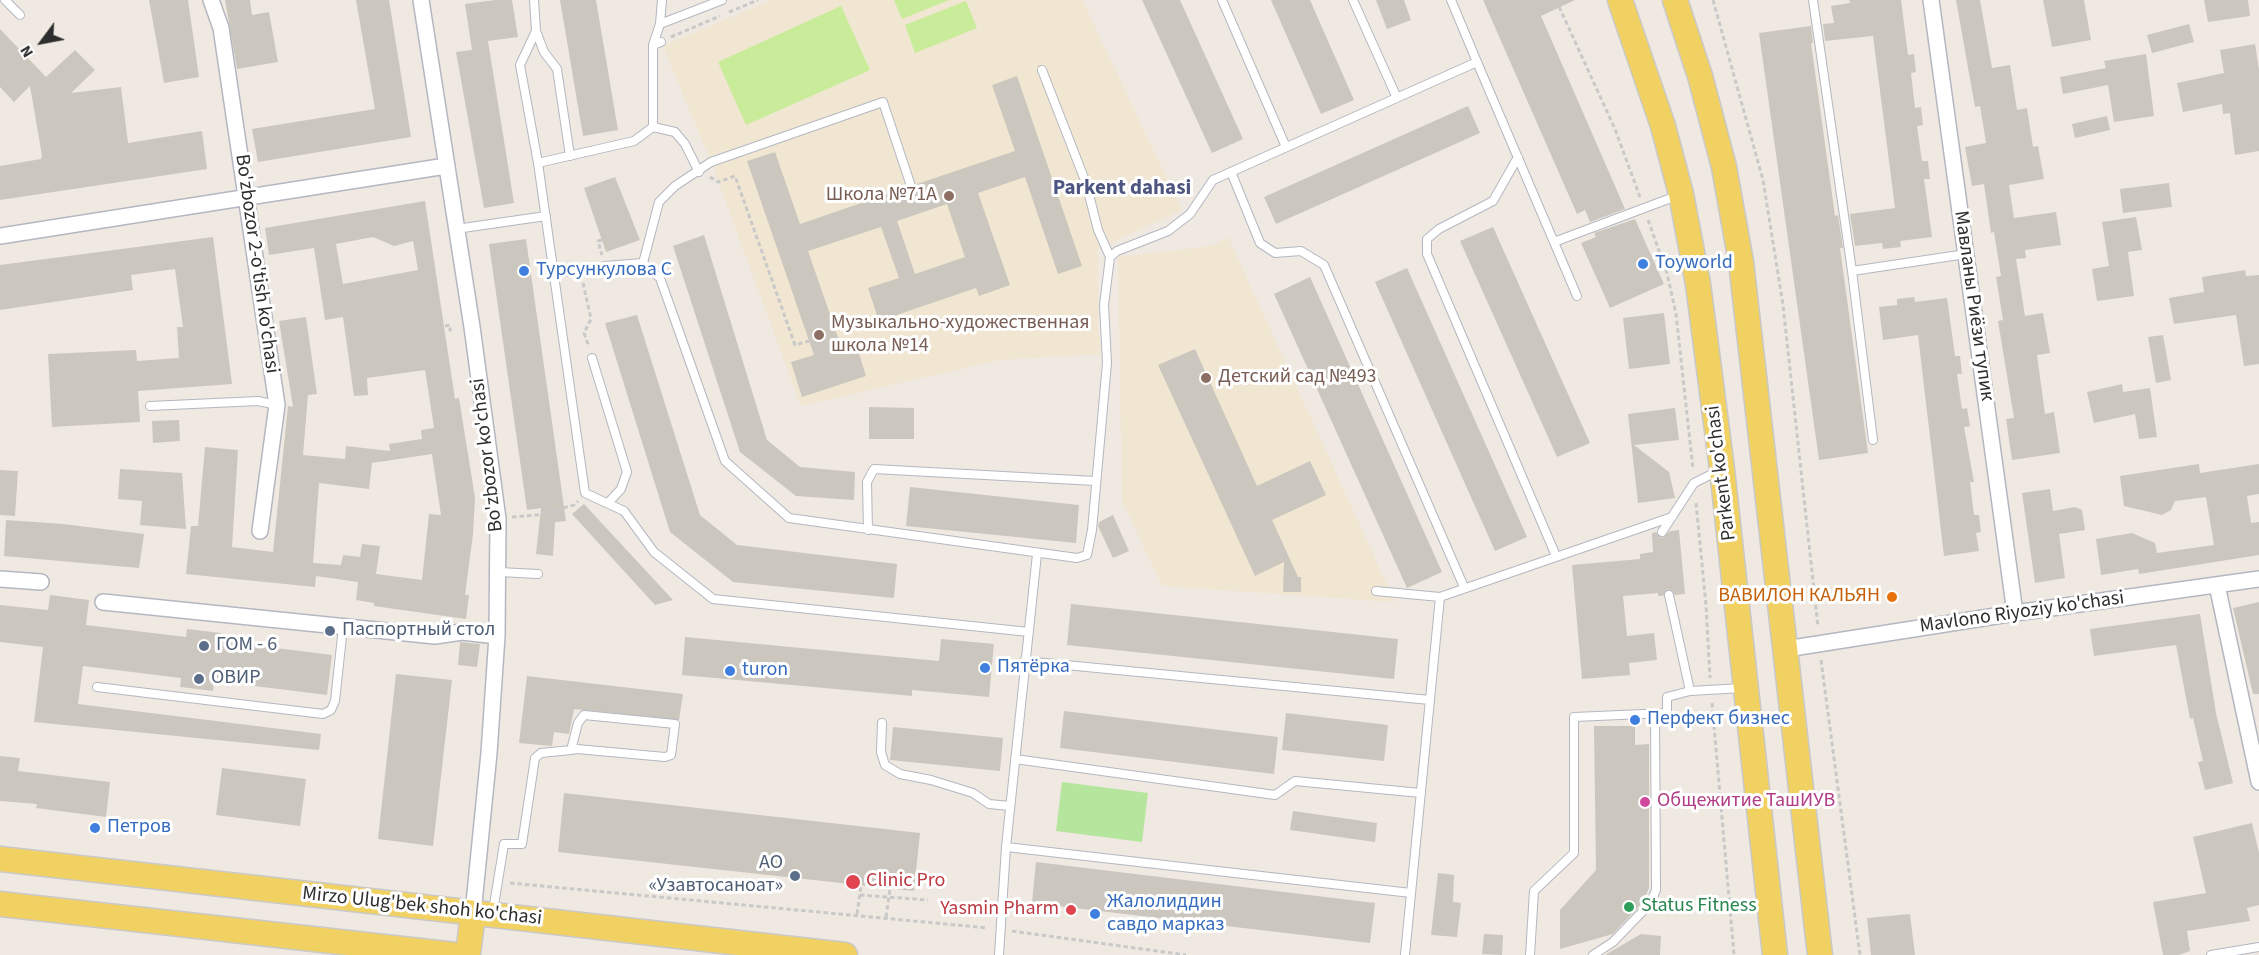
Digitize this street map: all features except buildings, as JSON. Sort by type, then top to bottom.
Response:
[{"type":"main road","name":"Parkent ko'chasi","points":[[1620,0],[1651,86],[1681,194],[1698,285],[1722,469],[1775,955]]},
{"type":"main road","points":[[1675,0],[1700,76],[1733,214],[1741,262],[1820,955]]},
{"type":"main road","name":"Mirzo Ulug'bek shoh ko'chasi","points":[[0,859],[845,955]]},
{"type":"main road","points":[[0,904],[456,955]]},
{"type":"main road","points":[[468,955],[483,914]]},
{"type":"street","name":"Bo'zbozor 2-o'tish ko'chasi","points":[[211,0],[220,28],[277,405],[260,531]]},
{"type":"street","name":"Bo'zbozor ko'chasi","points":[[421,0],[498,519],[497,636],[489,753],[483,914]]},
{"type":"street","name":"Мавланы Риёзи тупик","points":[[1931,0],[2015,613]]},
{"type":"street","points":[[0,236],[446,166]]},
{"type":"street","points":[[0,579],[41,582]]},
{"type":"street","name":"Mavlono Riyoziy ko'chasi","points":[[1786,649],[2015,613],[2259,579]]},
{"type":"street","points":[[2217,585],[2259,782]]},
{"type":"street","points":[[103,602],[435,636],[462,632],[497,636]]},
{"type":"lane","points":[[5,0],[20,15]]},
{"type":"lane","points":[[534,0],[536,32],[544,51],[556,69],[570,156]]},
{"type":"lane","points":[[538,163],[634,141],[652,127],[662,0]]},
{"type":"lane","points":[[660,24],[722,0]]},
{"type":"lane","points":[[1222,0],[1286,147]]},
{"type":"lane","points":[[1353,0],[1397,98]]},
{"type":"lane","points":[[1451,0],[1577,296]]},
{"type":"lane","points":[[1813,0],[1852,272],[1873,440]]},
{"type":"lane","points":[[536,32],[520,65],[538,163],[585,493],[624,510],[654,552],[713,599],[1029,632]]},
{"type":"lane","points":[[1110,257],[1117,251],[1168,231],[1190,214],[1213,180],[1477,62]]},
{"type":"lane","points":[[553,272],[580,272],[606,266],[643,263],[660,278],[713,422],[724,461],[789,518],[1036,554],[1077,558],[1087,555],[1092,530],[1107,363],[1104,305],[1110,257],[1098,230],[1086,183],[1042,70]]},
{"type":"lane","points":[[643,263],[659,202],[675,186],[711,162],[883,102],[911,186]]},
{"type":"lane","points":[[652,127],[675,132],[685,144],[699,172]]},
{"type":"lane","points":[[1518,157],[1493,201],[1439,230],[1427,239],[1426,254],[1556,556]]},
{"type":"lane","points":[[1231,172],[1260,243],[1275,253],[1301,251],[1324,265],[1464,587]]},
{"type":"lane","points":[[1554,243],[1681,194]]},
{"type":"lane","points":[[456,229],[546,216]]},
{"type":"lane","points":[[1852,272],[1966,254]]},
{"type":"lane","points":[[592,358],[627,472],[621,489],[608,503]]},
{"type":"lane","points":[[150,406],[258,401],[277,405]]},
{"type":"lane","points":[[868,530],[867,482],[874,468],[1095,481]]},
{"type":"lane","points":[[1662,532],[1694,483],[1722,469]]},
{"type":"lane","points":[[1376,591],[1440,597],[1672,517]]},
{"type":"lane","points":[[999,955],[1006,847],[1036,554]]},
{"type":"lane","points":[[499,572],[538,574]]},
{"type":"lane","points":[[1669,595],[1690,691]]},
{"type":"lane","points":[[1405,955],[1440,597]]},
{"type":"lane","points":[[97,687],[323,714],[331,710],[335,701],[343,627]]},
{"type":"lane","points":[[1024,661],[1430,700]]},
{"type":"lane","points":[[1530,955],[1534,891],[1574,853],[1574,717],[1667,713],[1667,697],[1690,691],[1746,688]]},
{"type":"lane","points":[[1593,955],[1613,942],[1650,904],[1656,890],[1655,714]]},
{"type":"lane","points":[[483,914],[497,882],[504,844],[522,844],[535,758],[542,753],[571,750],[665,757],[671,755],[675,724],[584,715],[578,723],[571,750]]},
{"type":"lane","points":[[882,723],[881,752],[885,765],[900,774],[931,780],[973,794],[989,804],[1010,806]]},
{"type":"lane","points":[[1015,759],[1275,795],[1295,781],[1421,793]]},
{"type":"lane","points":[[1006,847],[1411,893]]},
{"type":"lane","points":[[2211,955],[2259,947]]},
{"type":"path","points":[[657,43],[758,0]]},
{"type":"path","points":[[1556,0],[1615,129],[1667,273],[1676,314],[1706,605],[1734,955]]},
{"type":"path","points":[[1713,0],[1765,192],[1783,304],[1819,644],[1860,955]]},
{"type":"path","points":[[699,172],[718,182],[735,176],[795,345],[809,340]]},
{"type":"path","points":[[602,240],[598,241],[606,266]]},
{"type":"path","points":[[580,272],[591,319],[584,333],[592,358]]},
{"type":"path","points":[[445,326],[450,325],[450,330]]},
{"type":"path","points":[[498,519],[537,515],[574,505],[585,493]]},
{"type":"path","points":[[497,882],[886,917],[1186,955]]},
{"type":"path","points":[[857,914],[861,886]]},
{"type":"path","points":[[886,917],[890,889]]},
{"type":"path","points":[[860,894],[928,900]]},
{"type":"shaded area","name":"Школа №71А","points":[[772,0],[1082,0],[1182,210],[1098,249],[1098,324],[1101,354],[999,360],[801,406],[711,162],[663,46]]},
{"type":"shaded area","name":"Детский сад №493","points":[[1228,237],[1395,602],[1162,586],[1122,500],[1118,257],[1212,246]]},
{"type":"green space","points":[[894,0],[949,0],[902,19]]},
{"type":"green space","points":[[966,1],[977,28],[915,53],[905,25]]},
{"type":"green space","points":[[841,6],[870,70],[746,125],[718,62]]},
{"type":"green space","points":[[1062,782],[1148,793],[1142,842],[1056,831]]},
{"type":"place","name":"Школа №71А","points":[[949,196]]},
{"type":"place","name":"Toyworld","points":[[1643,264]]},
{"type":"place","name":"Турсункулова С","points":[[524,271]]},
{"type":"place","name":"Музыкально-художественная школа №14","points":[[819,335]]},
{"type":"place","name":"Детский сад №493","points":[[1206,378]]},
{"type":"place","name":"ВАВИЛОН КАЛЬЯН","points":[[1892,597]]},
{"type":"place","name":"Паспортный стол","points":[[330,631]]},
{"type":"place","name":"ГОМ - 6","points":[[204,646]]},
{"type":"place","name":"Пятёрка","points":[[985,668]]},
{"type":"place","name":"turon","points":[[730,671]]},
{"type":"place","name":"ОВИР","points":[[199,679]]},
{"type":"place","name":"Перфект бизнес","points":[[1635,720]]},
{"type":"place","name":"Общежитие ТашИУВ","points":[[1645,802]]},
{"type":"place","name":"Петров","points":[[95,828]]},
{"type":"place","name":"АО «Узавтосаноат»","points":[[795,876]]},
{"type":"place","name":"Clinic Pro","points":[[853,882]]},
{"type":"place","name":"Status Fitness","points":[[1629,907]]},
{"type":"place","name":"Yasmin Pharm","points":[[1071,910]]},
{"type":"place","name":"Жалолиддин савдо марказ","points":[[1095,914]]},
{"type":"district","name":"Parkent dahasi","points":[[1122,189]]}]
